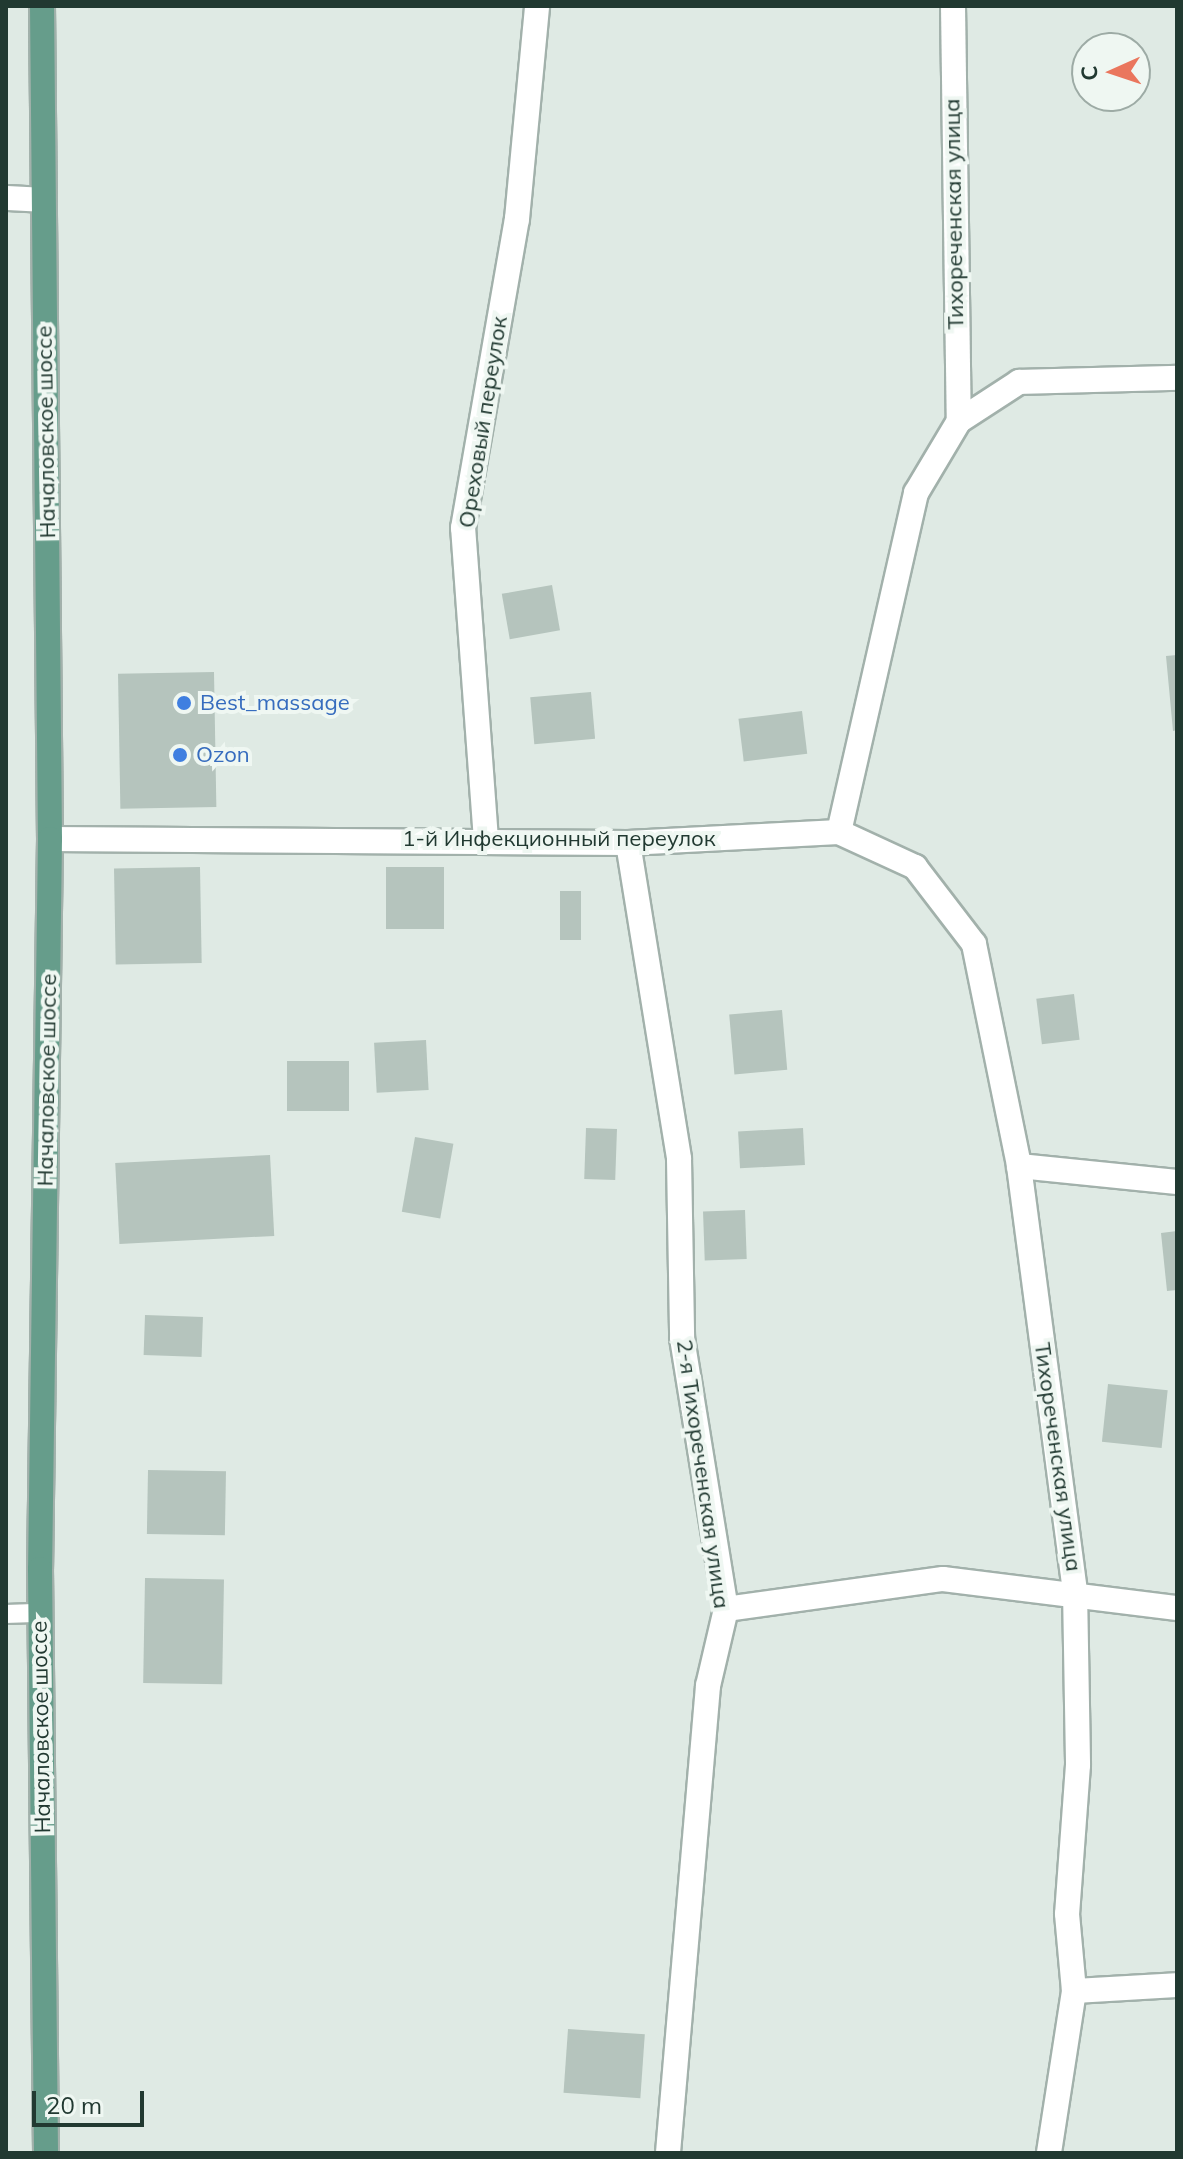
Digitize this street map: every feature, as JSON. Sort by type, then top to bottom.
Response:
[{"type":"main road","name":"Началовское шоссе","points":[[42,6],[50,839],[40,1613],[46,2153]]},
{"type":"street","name":"Ореховый переулок","points":[[486,840],[463,528],[517,219],[537,6]]},
{"type":"street","name":"Тихореченская улица","points":[[953,6],[959,421]]},
{"type":"street","points":[[6,198],[43,200]]},
{"type":"street","points":[[839,832],[916,493],[959,421],[1019,382],[1177,378]]},
{"type":"street","name":"1-й Инфекционный переулок","points":[[50,839],[628,843],[839,832]]},
{"type":"street","name":"Тихореченская улица","points":[[839,832],[915,867],[974,944],[1019,1166],[1075,1590],[1078,1765],[1067,1914],[1074,1991],[1049,2153]]},
{"type":"street","name":"2-я Тихореченская улица","points":[[628,843],[679,1159],[682,1338],[726,1609],[708,1686],[668,2153]]},
{"type":"street","points":[[1019,1166],[1177,1182]]},
{"type":"street","points":[[726,1609],[943,1579],[1075,1590],[1177,1608]]},
{"type":"street","points":[[1074,1991],[1177,1985]]},
{"type":"lane","points":[[6,1614],[40,1613]]},
{"type":"building","points":[[552,585],[560,630],[510,639],[502,594]]},
{"type":"building","points":[[1177,655],[1177,730],[1173,731],[1166,656]]},
{"type":"building","points":[[214,672],[216,807],[120,809],[118,674]]},
{"type":"building","points":[[591,692],[595,739],[534,744],[530,697]]},
{"type":"building","points":[[802,711],[807,754],[744,761],[738,719]]},
{"type":"building","points":[[200,867],[202,963],[116,964],[114,869]]},
{"type":"building","points":[[386,867],[444,867],[444,929],[386,929]]},
{"type":"building","points":[[560,891],[581,891],[581,940],[560,940]]},
{"type":"building","points":[[1074,994],[1080,1040],[1042,1044],[1036,999]]},
{"type":"building","points":[[782,1010],[787,1070],[734,1074],[729,1015]]},
{"type":"building","points":[[426,1040],[429,1090],[377,1093],[374,1043]]},
{"type":"building","points":[[287,1061],[349,1061],[349,1111],[287,1111]]},
{"type":"building","points":[[586,1128],[617,1129],[615,1180],[584,1179]]},
{"type":"building","points":[[803,1128],[805,1165],[740,1168],[738,1131]]},
{"type":"building","points":[[415,1137],[453,1144],[440,1219],[402,1212]]},
{"type":"building","points":[[270,1155],[274,1236],[119,1244],[115,1163]]},
{"type":"building","points":[[745,1210],[747,1259],[705,1260],[703,1211]]},
{"type":"building","points":[[1177,1231],[1177,1290],[1167,1291],[1161,1233]]},
{"type":"building","points":[[145,1315],[203,1317],[202,1357],[144,1355]]},
{"type":"building","points":[[1108,1384],[1168,1390],[1162,1448],[1102,1442]]},
{"type":"building","points":[[148,1470],[226,1471],[225,1535],[147,1534]]},
{"type":"building","points":[[145,1578],[224,1579],[222,1684],[143,1683]]},
{"type":"building","points":[[568,2029],[645,2034],[640,2098],[564,2093]]},
{"type":"place","name":"Best_massage","points":[[184,703]]},
{"type":"place","name":"Ozon","points":[[180,755]]}]
